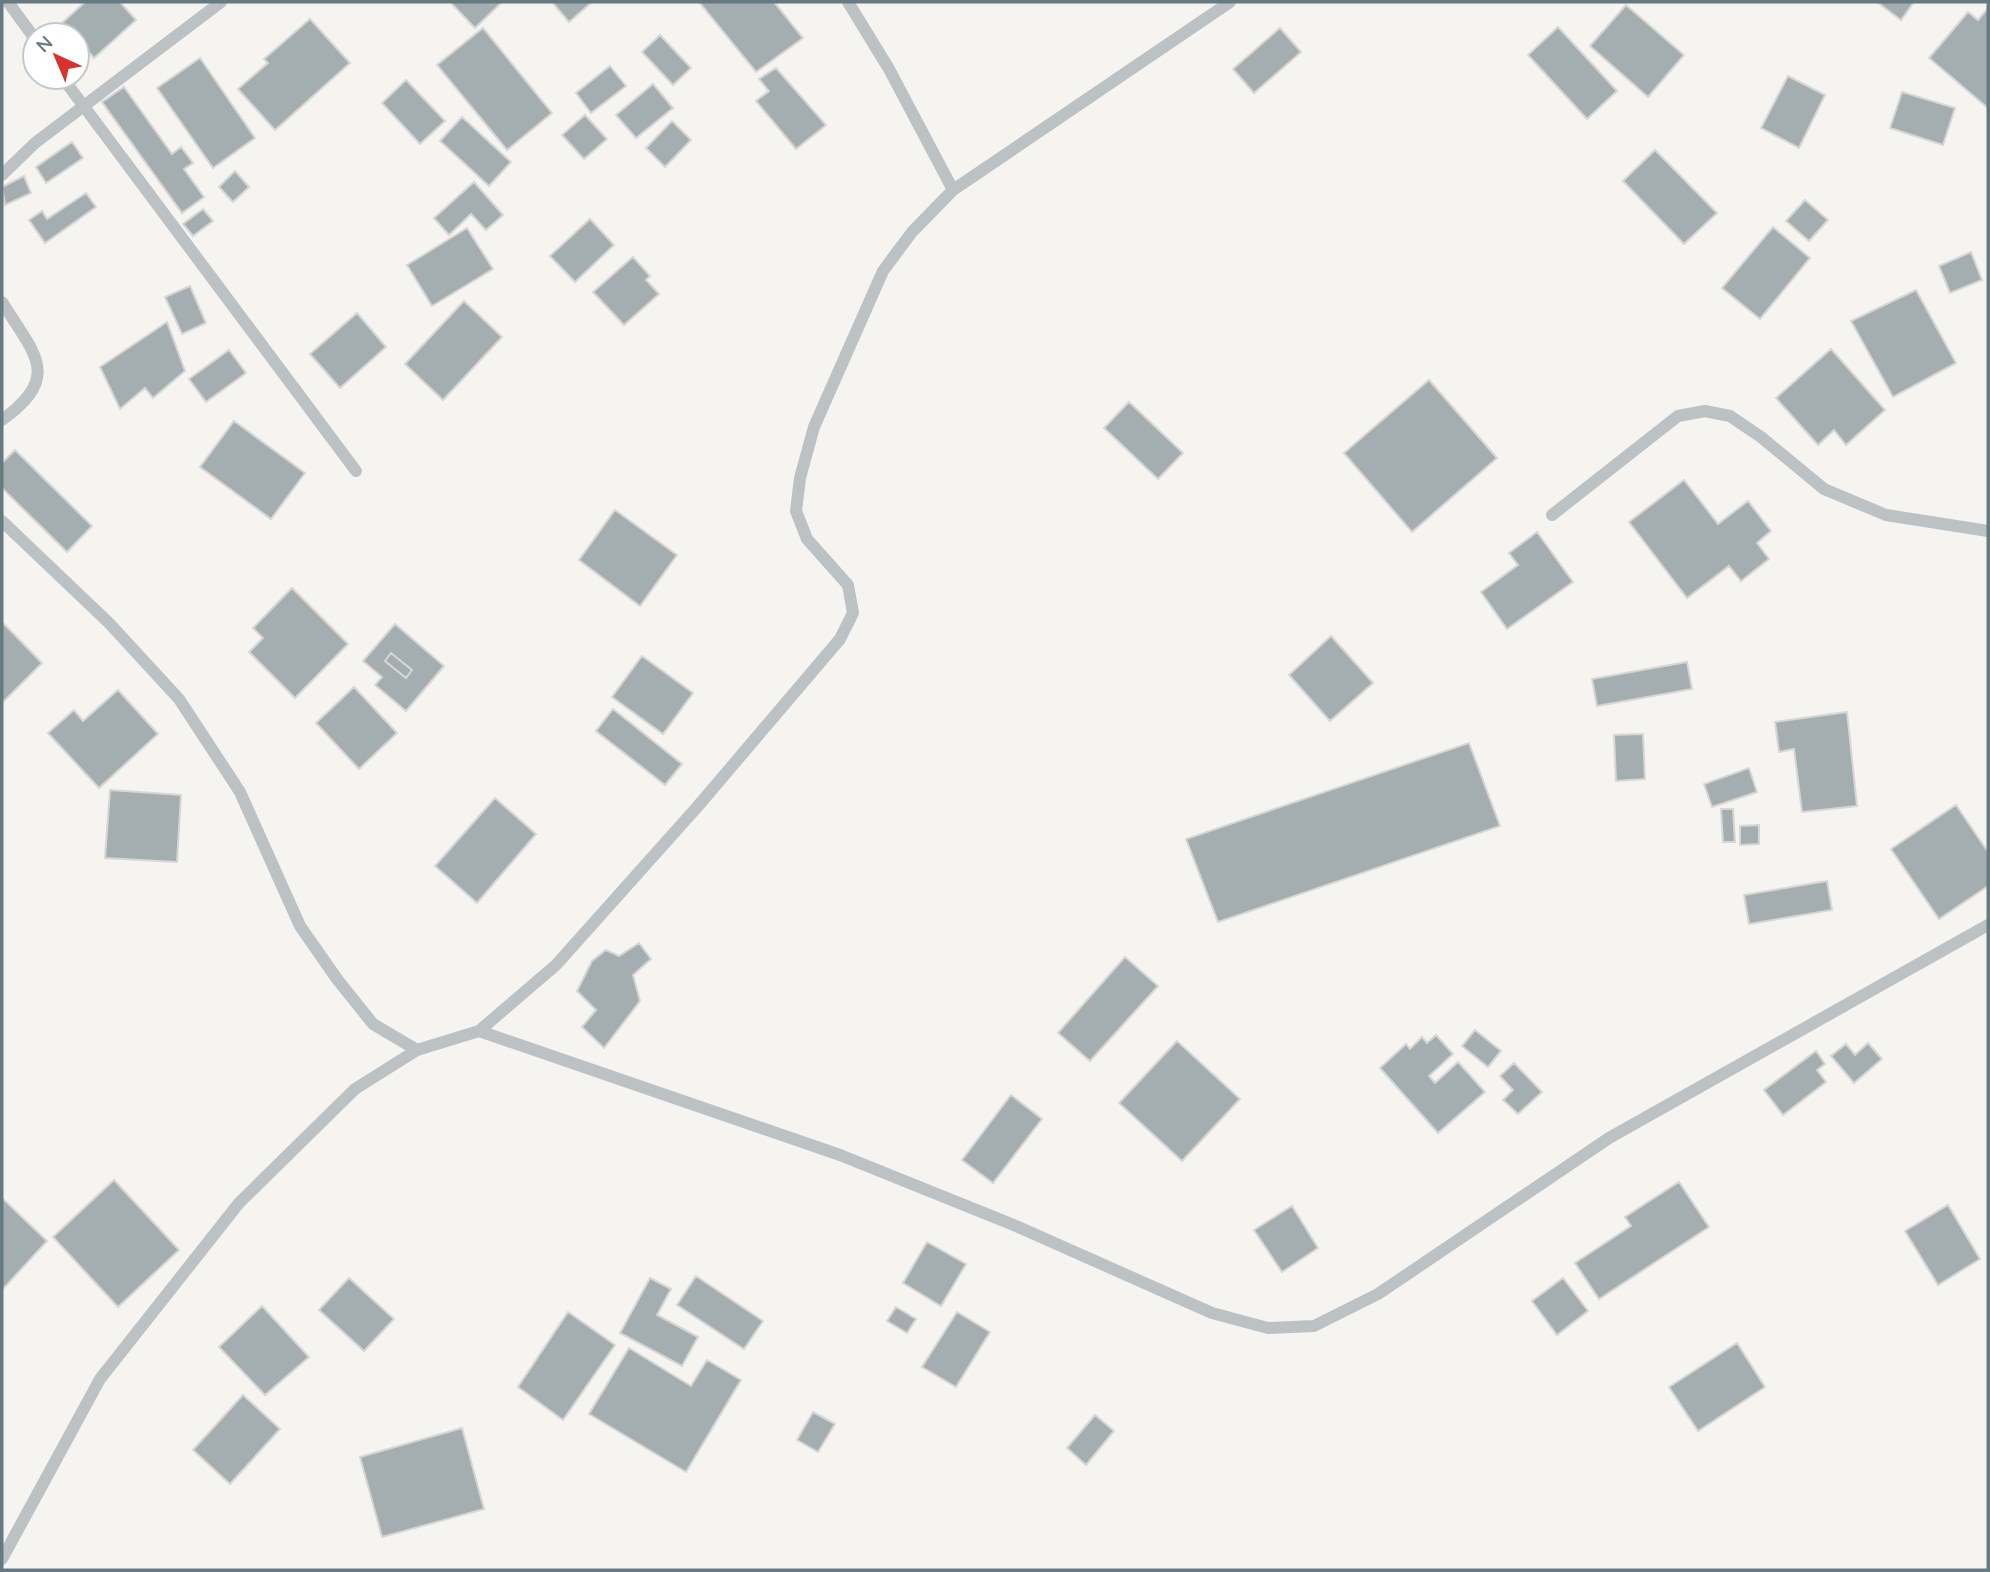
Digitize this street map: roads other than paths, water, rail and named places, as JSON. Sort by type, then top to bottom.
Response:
[{"type":"street","points":[[8,2],[22,21]]},
{"type":"street","points":[[2,175],[35,143],[221,2]]},
{"type":"street","points":[[848,2],[889,69],[953,190]]},
{"type":"street","points":[[2,1559],[100,1380],[239,1203],[355,1089],[417,1050],[479,1031],[556,965],[698,806],[840,639],[853,612],[848,585],[807,539],[796,511],[800,478],[814,427],[883,271],[912,232],[953,190],[1230,2]]},
{"type":"street","points":[[72,91],[356,471]]},
{"type":"street","points":[[2,302],[37,360],[37,384],[27,402],[2,420]]},
{"type":"street","points":[[1552,515],[1678,415],[1705,411],[1730,416],[1761,437],[1824,489],[1886,515],[1988,531]]},
{"type":"street","points":[[2,521],[109,623],[179,699],[240,792],[300,926],[373,1024],[417,1050]]},
{"type":"street","points":[[479,1031],[840,1155],[1016,1226],[1212,1313],[1268,1328],[1314,1326],[1378,1294],[1609,1138],[1988,925]]}]
